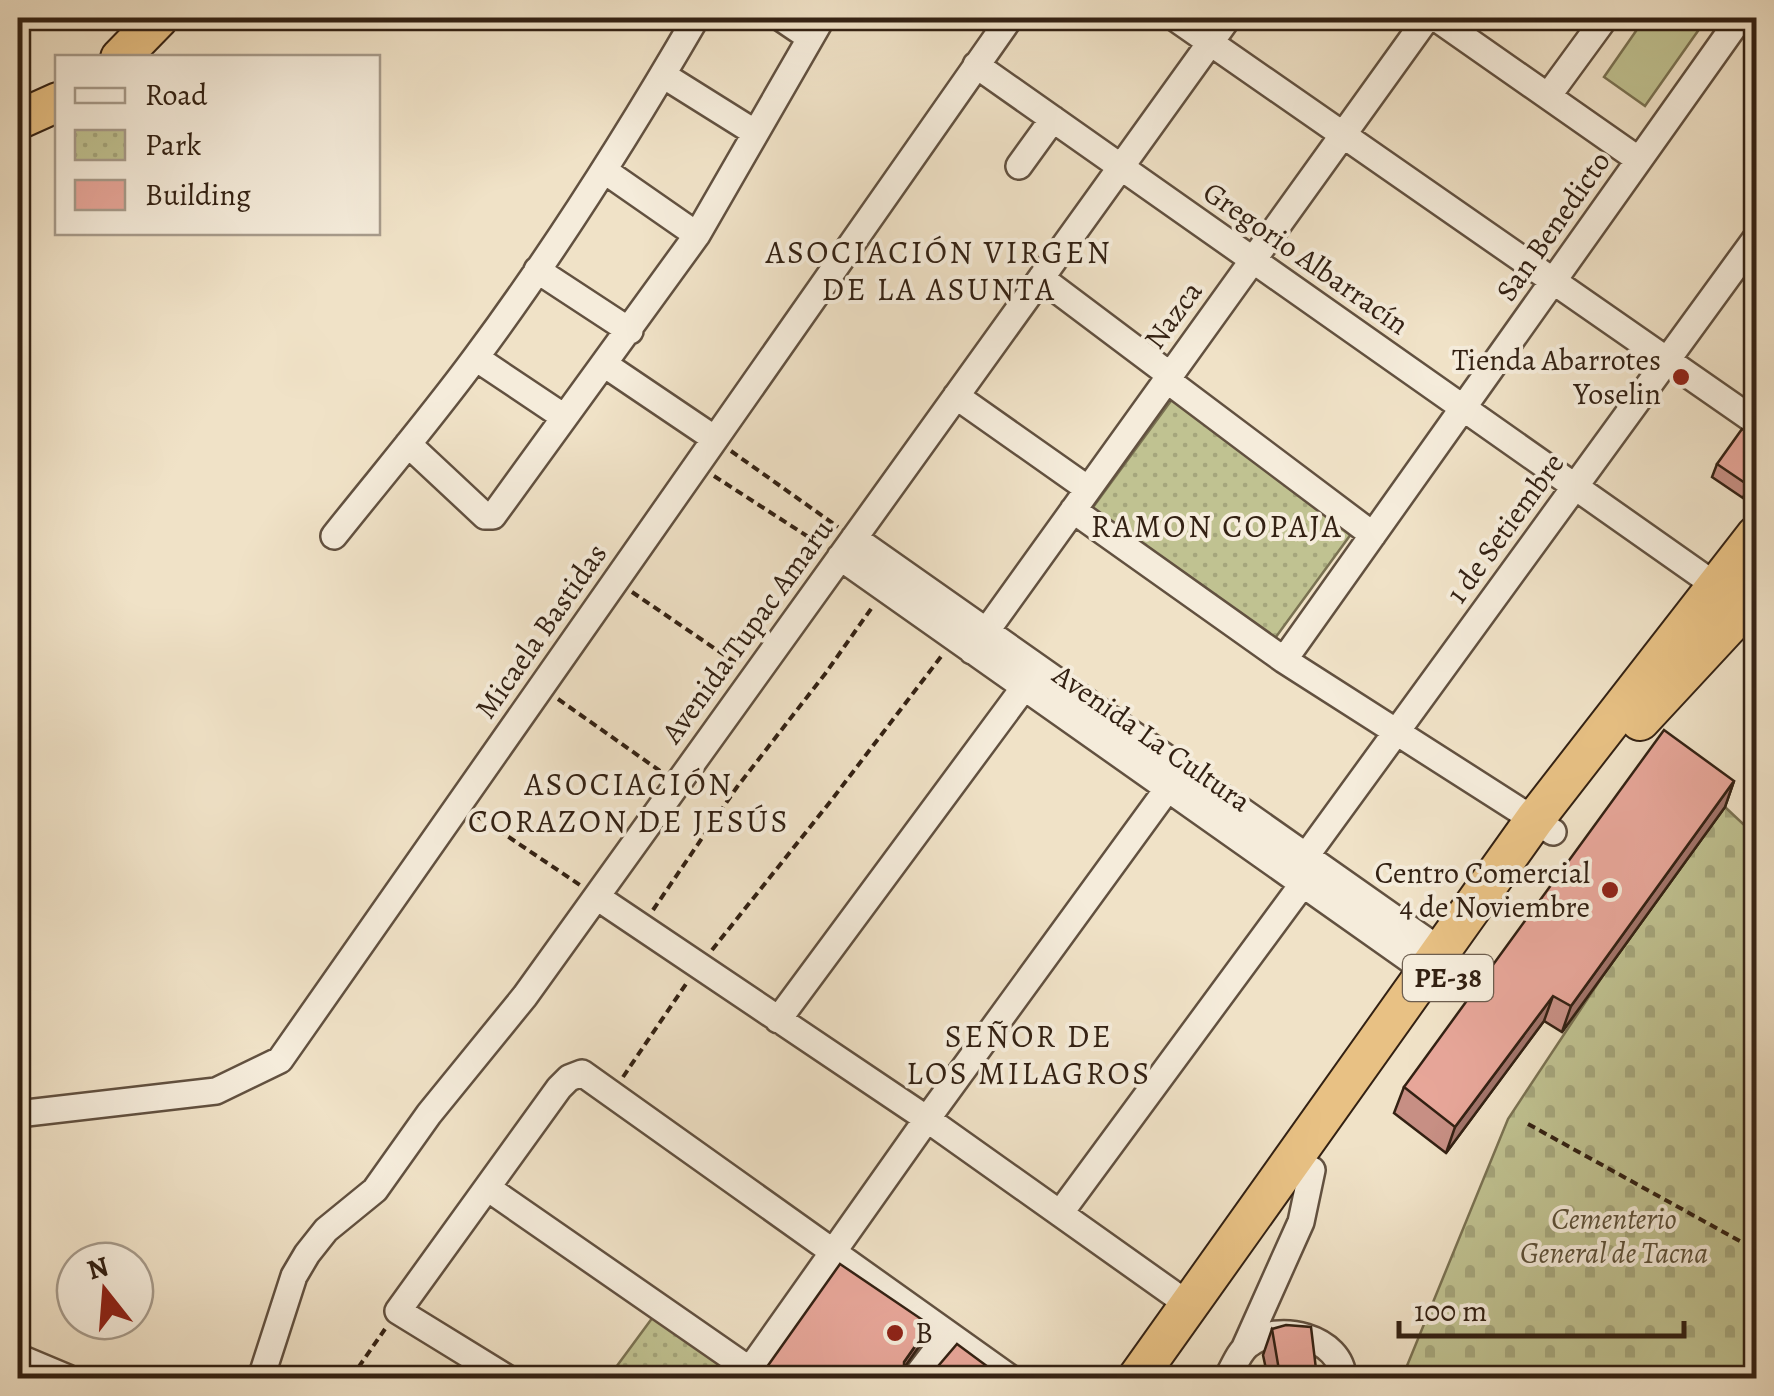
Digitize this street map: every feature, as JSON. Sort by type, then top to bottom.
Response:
[{"type":"highway","points":[[123,55],[159,18]]},
{"type":"highway","points":[[18,120],[55,103]]},
{"type":"highway","name":"PE-38","points":[[1137,1378],[1434,961],[1739,596],[1756,535]]},
{"type":"highway","name":"PE-38","points":[[1163,1378],[1312,1170],[1544,825]]},
{"type":"street","points":[[334,536],[476,358],[605,171],[696,18]]},
{"type":"street","points":[[408,444],[489,517],[630,331],[697,235],[815,27],[781,18]]},
{"type":"street","name":"Micaela Bastidas","points":[[18,1114],[216,1091],[280,1060],[1010,18]]},
{"type":"street","points":[[1175,18],[1756,422]]},
{"type":"street","name":"Avenida Tupac Amaru","points":[[260,1378],[294,1276],[307,1254],[326,1230],[375,1190],[428,1114],[525,996],[1228,18]]},
{"type":"street","name":"Nazca","points":[[971,640],[1081,500],[1428,18]]},
{"type":"street","points":[[1436,18],[1640,160]]},
{"type":"street","points":[[1548,96],[1605,18]]},
{"type":"street","name":"San Benedicto","points":[[1284,660],[1640,160],[1739,28]]},
{"type":"street","name":"Gregorio Albarracín","points":[[976,65],[1575,487],[1739,596]]},
{"type":"street","points":[[662,75],[754,132]]},
{"type":"street","points":[[1019,166],[1053,119]]},
{"type":"street","points":[[605,171],[697,235]]},
{"type":"street","name":"1 de Setiembre","points":[[1061,1212],[1309,868],[1398,731],[1756,238]]},
{"type":"street","points":[[537,270],[630,331]]},
{"type":"street","points":[[1041,278],[1373,535]]},
{"type":"street","points":[[476,358],[564,417]]},
{"type":"street","points":[[604,364],[715,440]]},
{"type":"street","points":[[956,396],[1284,660],[1544,825]]},
{"type":"street","name":"Avenida La Cultura","points":[[847,548],[884,588],[1032,678],[1309,868],[1434,961]]},
{"type":"street","name":"Avenida La Cultura","points":[[847,548],[971,640]]},
{"type":"street","points":[[778,1020],[1032,678]]},
{"type":"street","points":[[489,1189],[747,1374],[1174,778]]},
{"type":"street","points":[[596,897],[927,1118],[1189,1305]]},
{"type":"street","points":[[507,1378],[398,1311],[559,1088],[568,1078],[582,1072],[1010,1378]]},
{"type":"street","points":[[1228,1378],[1301,1222],[1312,1170]]},
{"type":"street","points":[[1245,1347],[1274,1334],[1308,1338],[1338,1361],[1343,1378]]},
{"type":"street","points":[[915,1378],[948,1335]]},
{"type":"street","points":[[18,1357],[65,1378]]},
{"type":"path","points":[[715,440],[847,548]]},
{"type":"path","points":[[697,465],[847,548]]},
{"type":"path","points":[[616,581],[755,676]]},
{"type":"path","points":[[642,926],[737,787],[825,674],[884,588]]},
{"type":"path","points":[[612,1094],[700,964],[842,788],[971,640]]},
{"type":"path","points":[[542,687],[678,784]]},
{"type":"path","points":[[460,804],[596,897]]},
{"type":"path","points":[[1528,1124],[1756,1250]]},
{"type":"path","points":[[351,1378],[398,1311]]},
{"type":"green space","points":[[1645,18],[1685,18],[1700,28],[1645,106],[1604,77]]},
{"type":"green space","points":[[1173,398],[1354,530],[1273,641],[1091,510]]},
{"type":"green space","name":"Cementerio General de Tacna","points":[[1725,807],[1756,836],[1756,1378],[1402,1378],[1508,1119],[1604,974]]},
{"type":"green space","points":[[653,1317],[721,1363],[723,1372],[719,1378],[608,1378]]},
{"type":"building","points":[[1742,429],[1756,438],[1756,473],[1748,485],[1717,464]]},
{"type":"building","name":"Centro Comercial 4 de Noviembre","points":[[1664,730],[1734,781],[1571,1006],[1553,996],[1455,1127],[1404,1087]]},
{"type":"building","points":[[840,1264],[930,1325],[904,1362],[904,1370],[912,1378],[753,1378],[762,1374]]},
{"type":"building","points":[[1286,1325],[1311,1327],[1316,1369],[1312,1378],[1262,1378],[1265,1369],[1280,1376],[1272,1329]]},
{"type":"building","points":[[957,1344],[1003,1378],[928,1378]]},
{"type":"place","name":"Tienda Abarrotes Yoselin","points":[[1681,377]]},
{"type":"place","name":"Centro Comercial 4 de Noviembre","points":[[1610,890]]},
{"type":"place","name":"B","points":[[895,1333]]},
{"type":"district","name":"ASOCIACIÓN VIRGEN DE LA ASUNTA","points":[[939,270]]},
{"type":"district","name":"RAMON COPAJA","points":[[1217,526]]},
{"type":"district","name":"ASOCIACIÓN CORAZON DE JESÚS","points":[[629,802]]},
{"type":"district","name":"SEÑOR DE LOS MILAGROS","points":[[1029,1054]]}]
